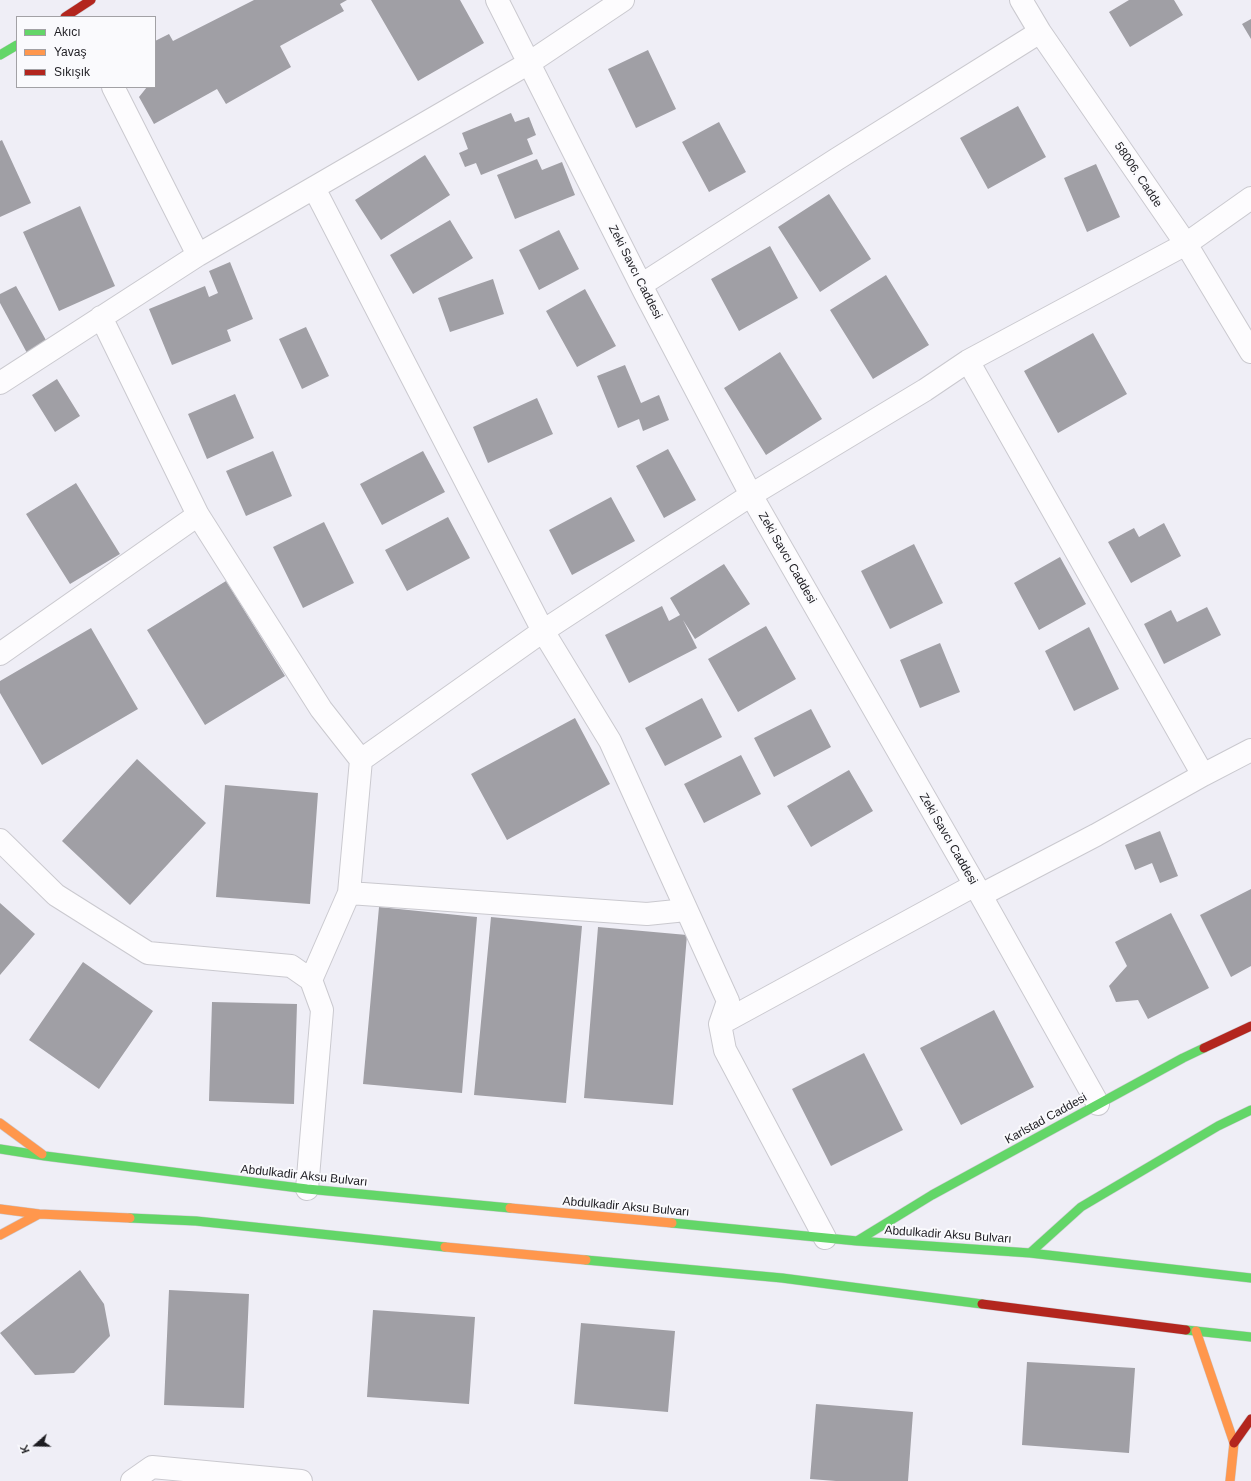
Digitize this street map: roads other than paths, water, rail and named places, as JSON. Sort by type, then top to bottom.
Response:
[{"type":"main road","points":[[0,55],[16,46]]},
{"type":"main road","name":"Karlstad Caddesi","points":[[857,1241],[932,1195],[1098,1104],[1184,1058],[1251,1026]]},
{"type":"main road","points":[[1030,1253],[1081,1207],[1218,1126],[1251,1110]]},
{"type":"main road","points":[[0,1123],[45,1156]]},
{"type":"main road","name":"Abdulkadir Aksu Bulvarı","points":[[0,1149],[307,1189],[857,1241],[1030,1253],[1251,1278]]},
{"type":"main road","points":[[0,1209],[38,1214],[196,1221],[527,1255],[782,1278],[1196,1331],[1251,1336]]},
{"type":"main road","points":[[0,1235],[38,1214]]},
{"type":"main road","points":[[1196,1331],[1234,1443],[1230,1481]]},
{"type":"main road","points":[[1234,1443],[1251,1419]]},
{"type":"street","name":"Zeki Savcı Caddesi","points":[[496,0],[641,285],[751,495],[978,890],[1098,1104]]},
{"type":"street","points":[[0,383],[198,255],[528,63],[623,0]]},
{"type":"street","name":"58006. Cadde","points":[[1021,0],[1040,32],[1186,244],[1251,352]]},
{"type":"street","points":[[641,285],[1040,32]]},
{"type":"street","points":[[114,88],[198,255]]},
{"type":"street","points":[[314,188],[543,631],[610,741],[728,1001],[720,1024],[725,1050],[825,1238]]},
{"type":"street","points":[[360,760],[543,631],[751,495],[925,390],[968,361],[1186,244],[1251,198]]},
{"type":"street","points":[[101,317],[198,514],[321,710],[360,760],[349,893],[311,980]]},
{"type":"street","points":[[968,361],[1203,774]]},
{"type":"street","points":[[0,654],[198,514]]},
{"type":"street","points":[[720,1024],[978,890],[1096,835],[1203,774],[1251,750]]},
{"type":"street","points":[[0,840],[56,895],[148,953],[291,966],[311,980],[322,1010],[307,1189]]},
{"type":"street","points":[[349,893],[647,914],[686,910]]},
{"type":"street","points":[[132,1481],[152,1467],[301,1481]]}]
